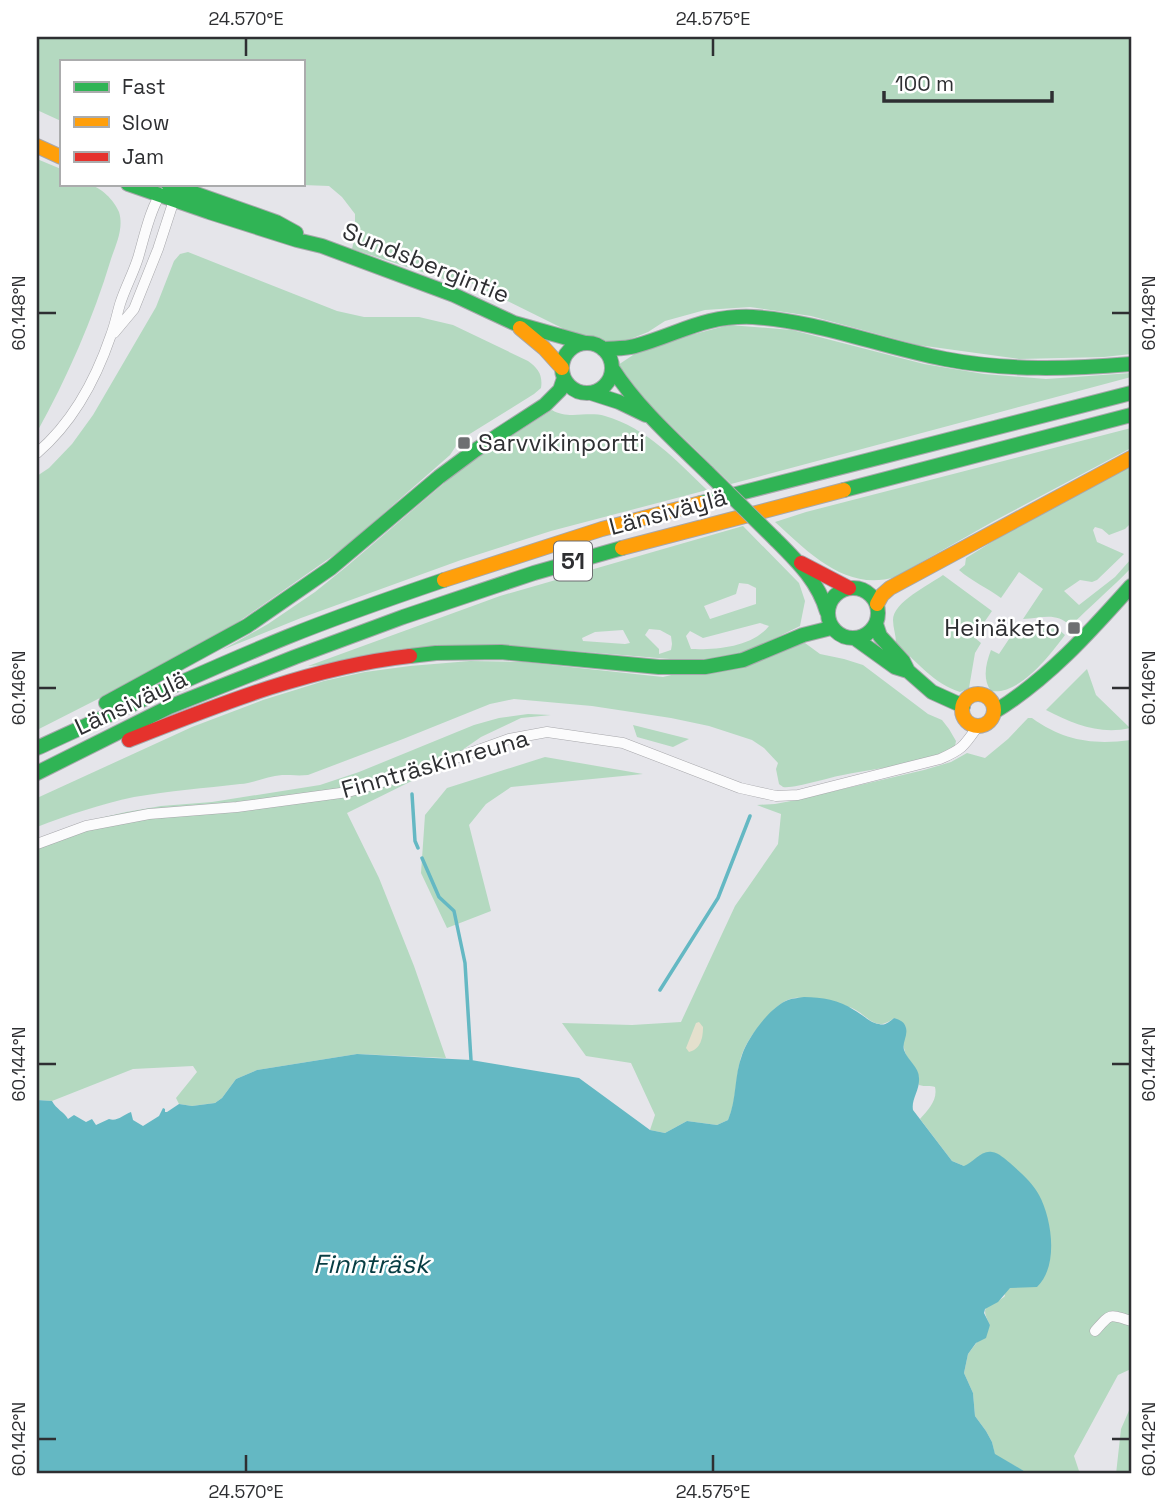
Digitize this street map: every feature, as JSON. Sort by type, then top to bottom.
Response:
[{"type":"main road","points":[[37,144],[60,148]]},
{"type":"main road","points":[[37,144],[60,156]]},
{"type":"main road","name":"Sundsbergintie","points":[[140,186],[169,191],[247,224],[360,259],[454,295],[513,323],[585,343]]},
{"type":"main road","points":[[603,349],[633,346],[696,322],[740,316],[802,324],[977,365],[1050,369],[1131,364]]},
{"type":"main road","name":"Sundsbergintie","points":[[513,323],[534,339],[563,373]]},
{"type":"main road","points":[[37,746],[82,716],[247,626],[331,568],[457,464],[545,405],[560,390],[564,359],[577,345],[585,343],[603,349],[622,384],[653,419],[797,561],[820,591],[831,628],[842,637],[856,639],[895,667],[908,671]]},
{"type":"main road","points":[[591,393],[604,387],[611,376],[612,368]]},
{"type":"main road","points":[[563,373],[573,389],[619,402],[653,419]]},
{"type":"main road","name":"Länsiväylä","points":[[37,746],[289,636],[396,596],[525,553],[692,505],[1131,393]]},
{"type":"main road","name":"Länsiväylä","points":[[37,774],[169,707],[403,617],[534,573],[618,548],[1131,415]]},
{"type":"main road","points":[[856,639],[868,634],[876,624],[877,604],[881,595],[890,588],[1131,458]]},
{"type":"main road","points":[[797,561],[849,588]]},
{"type":"main road","points":[[995,712],[991,700],[979,694],[967,698],[962,706],[964,717],[972,725],[988,723],[995,712],[1042,679],[1131,586]]},
{"type":"main road","points":[[827,612],[834,596],[849,588],[866,591],[877,604]]},
{"type":"main road","points":[[876,624],[880,636],[903,661],[908,671],[932,692],[962,706]]},
{"type":"main road","points":[[37,774],[237,698],[284,682],[368,661],[445,651],[486,651],[670,668],[697,668],[752,657],[810,632],[831,628]]},
{"type":"street","points":[[37,453],[66,424],[98,366],[111,336],[120,303],[169,191]]},
{"type":"street","points":[[111,336],[134,309],[160,242],[169,191]]},
{"type":"street","name":"Finnträskinreuna","points":[[37,844],[86,825],[149,814],[237,807],[348,792],[417,772],[509,739],[547,732],[624,743],[740,788],[776,796],[798,795],[940,759],[958,751],[978,726]]},
{"type":"street","points":[[1095,1331],[1107,1317],[1113,1315],[1131,1321]]},
{"type":"green space","points":[[37,37],[1131,37],[1131,354],[1019,359],[918,345],[811,316],[750,307],[705,310],[665,321],[628,340],[609,342],[568,333],[465,280],[453,282],[352,249],[355,214],[329,186],[304,185],[304,60],[60,60],[60,121],[37,110]]},
{"type":"green space","points":[[37,159],[60,169],[60,186],[93,186],[102,191],[117,207],[121,224],[88,326],[37,432]]},
{"type":"green space","points":[[188,252],[337,311],[364,317],[419,317],[453,325],[535,366],[541,379],[541,388],[460,440],[450,455],[344,548],[231,627],[155,670],[37,730],[37,476],[49,468],[72,444],[93,415],[156,307],[174,261],[180,254]]},
{"type":"green space","points":[[729,325],[792,330],[924,364],[984,374],[1046,379],[1131,373],[1131,377],[731,484],[622,378],[618,365],[645,347]]},
{"type":"green space","points":[[552,410],[571,415],[605,416],[620,421],[648,437],[707,490],[551,531],[461,560],[301,618],[222,650],[268,624],[315,592],[462,468]]},
{"type":"green space","points":[[1131,428],[1131,448],[895,577],[860,579],[844,574],[815,557],[775,522],[806,512]]},
{"type":"green space","points":[[1131,465],[1131,523],[1125,529],[1109,535],[1102,529],[1095,527],[1093,530],[1097,542],[1124,554],[1097,580],[1080,580],[1064,591],[1079,605],[1115,577],[1131,559],[1131,568],[1071,626],[1053,617],[1023,619],[1043,589],[1019,572],[1001,598],[959,570],[965,565],[966,558],[1008,532]]},
{"type":"green space","points":[[743,526],[799,583],[805,601],[800,626],[743,654],[706,662],[538,648],[308,666],[500,596]],"holes":[[[739,583],[748,584],[756,588],[756,604],[710,619],[704,606],[736,594]],[[760,623],[769,626],[753,639],[722,648],[691,649],[686,636],[690,631],[703,638]],[[649,629],[660,630],[671,636],[671,650],[659,654],[659,649],[645,635]],[[623,630],[630,643],[583,641],[582,638],[595,632]]]},
{"type":"green space","points":[[943,575],[992,611],[974,637],[981,643],[975,653],[969,688],[960,692],[934,678],[896,643],[893,626],[895,613],[905,600]]},
{"type":"green space","points":[[1046,626],[1058,629],[1065,635],[1051,653],[1023,681],[1002,691],[991,691],[986,666],[991,650],[999,654],[1015,630],[1024,636],[1029,628]]},
{"type":"green space","points":[[805,643],[820,654],[863,665],[928,714],[942,720],[956,741],[955,746],[914,762],[783,787],[779,784],[776,769],[778,763],[752,740],[709,726],[671,718],[592,706],[514,699],[490,704],[308,775],[282,775],[245,783],[134,797],[37,827],[37,798],[192,727],[263,700],[324,681],[365,672],[470,661],[523,662],[663,677]]},
{"type":"green space","points":[[1087,669],[1096,695],[1130,728],[1108,730],[1087,727],[1046,710]]},
{"type":"green space","points":[[528,714],[551,715],[521,718],[481,737],[432,771],[347,813],[379,878],[414,966],[446,1058],[357,1054],[257,1070],[236,1079],[215,1103],[192,1106],[179,1104],[176,1098],[197,1072],[193,1066],[133,1069],[52,1101],[37,1100],[37,839],[126,812],[320,785],[474,725]]},
{"type":"green space","points":[[1028,718],[1056,732],[1079,739],[1104,742],[1131,740],[1131,1369],[1118,1375],[1074,1456],[1080,1474],[1029,1474],[995,1455],[992,1442],[975,1416],[973,1393],[964,1373],[968,1354],[990,1325],[985,1313],[987,1307],[1005,1296],[964,1166],[952,1161],[920,1119],[934,1100],[936,1092],[935,1087],[919,1085],[917,1072],[904,1048],[905,1025],[894,1018],[877,1024],[852,1008],[832,1002],[799,998],[786,1001],[776,1007],[746,1046],[739,1065],[728,1120],[717,1125],[687,1121],[665,1133],[650,1130],[655,1115],[631,1063],[586,1056],[562,1023],[632,1025],[681,1022],[735,906],[778,844],[781,814],[757,805],[796,800],[924,770],[951,762],[967,753],[985,758]]},
{"type":"green space","points":[[633,725],[689,739],[673,747],[637,737]]},
{"type":"green space","points":[[545,757],[643,774],[511,787],[486,804],[469,825],[491,911],[447,928],[421,873],[425,815],[447,788]]},
{"type":"green space","points":[[1131,1406],[1131,1474],[1116,1474],[1121,1429]]},
{"type":"sand","points":[[699,1022],[703,1027],[702,1039],[696,1048],[689,1052],[686,1048],[696,1023]]},
{"type":"water","name":"Finnträsk","points":[[804,997],[836,1001],[876,1023],[885,1024],[894,1018],[900,1020],[906,1031],[904,1050],[919,1078],[913,1110],[952,1161],[964,1166],[984,1153],[995,1153],[1022,1174],[1044,1205],[1050,1229],[1051,1255],[1044,1278],[1037,1287],[1010,1288],[998,1302],[985,1309],[984,1313],[990,1325],[986,1338],[976,1343],[968,1354],[964,1373],[973,1393],[975,1416],[992,1442],[995,1454],[1029,1474],[37,1474],[37,1100],[52,1101],[68,1119],[74,1115],[86,1122],[92,1119],[96,1125],[131,1112],[133,1120],[143,1126],[159,1116],[163,1108],[167,1112],[179,1104],[192,1106],[215,1103],[236,1079],[257,1070],[357,1054],[471,1060],[579,1078],[650,1130],[665,1133],[687,1121],[717,1125],[728,1120],[739,1063],[749,1040],[760,1023],[774,1009],[788,1000]]},
{"type":"waterway","points":[[412,794],[415,841],[418,848]]},
{"type":"waterway","points":[[660,990],[718,898],[750,816]]},
{"type":"waterway","points":[[422,858],[439,897],[454,911],[465,963],[471,1060]]},
{"type":"traffic: fast","points":[[134,186],[322,246],[454,295],[514,323],[585,343]]},
{"type":"traffic: fast","points":[[174,186],[276,222],[296,233]]},
{"type":"traffic: fast","points":[[603,349],[635,346],[720,319],[753,317],[777,319],[921,354],[992,366],[1038,368],[1131,364]]},
{"type":"traffic: fast","points":[[587,343],[604,351],[612,368],[604,385],[587,393],[570,385],[562,368],[570,351],[587,343]]},
{"type":"traffic: fast","points":[[612,368],[645,410],[707,472]]},
{"type":"traffic: fast","points":[[106,703],[247,626],[331,568],[439,477],[545,405],[560,390],[564,378]]},
{"type":"traffic: fast","points":[[591,393],[646,415]]},
{"type":"traffic: fast","points":[[701,503],[1131,393]]},
{"type":"traffic: fast","points":[[844,490],[1131,415]]},
{"type":"traffic: fast","points":[[707,472],[775,539]]},
{"type":"traffic: fast","points":[[775,539],[812,581],[827,612]]},
{"type":"traffic: fast","points":[[37,773],[169,707],[295,657],[534,573],[622,548]]},
{"type":"traffic: fast","points":[[37,748],[256,650],[346,614],[444,580]]},
{"type":"traffic: fast","points":[[994,712],[1050,670],[1131,586]]},
{"type":"traffic: fast","points":[[853,588],[871,595],[878,613],[871,631],[853,638],[835,631],[828,613],[835,595],[853,588]]},
{"type":"traffic: fast","points":[[876,624],[880,636],[903,661],[908,671],[932,692],[963,706]]},
{"type":"traffic: fast","points":[[410,656],[501,652],[659,667],[705,667],[743,660],[803,635],[831,628]]},
{"type":"traffic: fast","points":[[856,639],[895,667],[908,671]]},
{"type":"traffic: slow","points":[[37,146],[60,157]]},
{"type":"traffic: slow","points":[[520,328],[562,368]]},
{"type":"traffic: slow","points":[[877,604],[890,588],[1131,458]]},
{"type":"traffic: slow","points":[[622,548],[844,490]]},
{"type":"traffic: slow","points":[[444,580],[602,529],[701,503]]},
{"type":"traffic: slow","points":[[978,694],[989,699],[994,710],[989,721],[978,726],[967,721],[962,710],[967,699],[978,694]]},
{"type":"traffic: jam","points":[[801,563],[849,588]]},
{"type":"traffic: jam","points":[[129,740],[302,678],[374,661],[410,656]]},
{"type":"place","name":"Sarvvikinportti","points":[[464,443]]},
{"type":"place","name":"Heinäketo","points":[[1074,628]]}]
